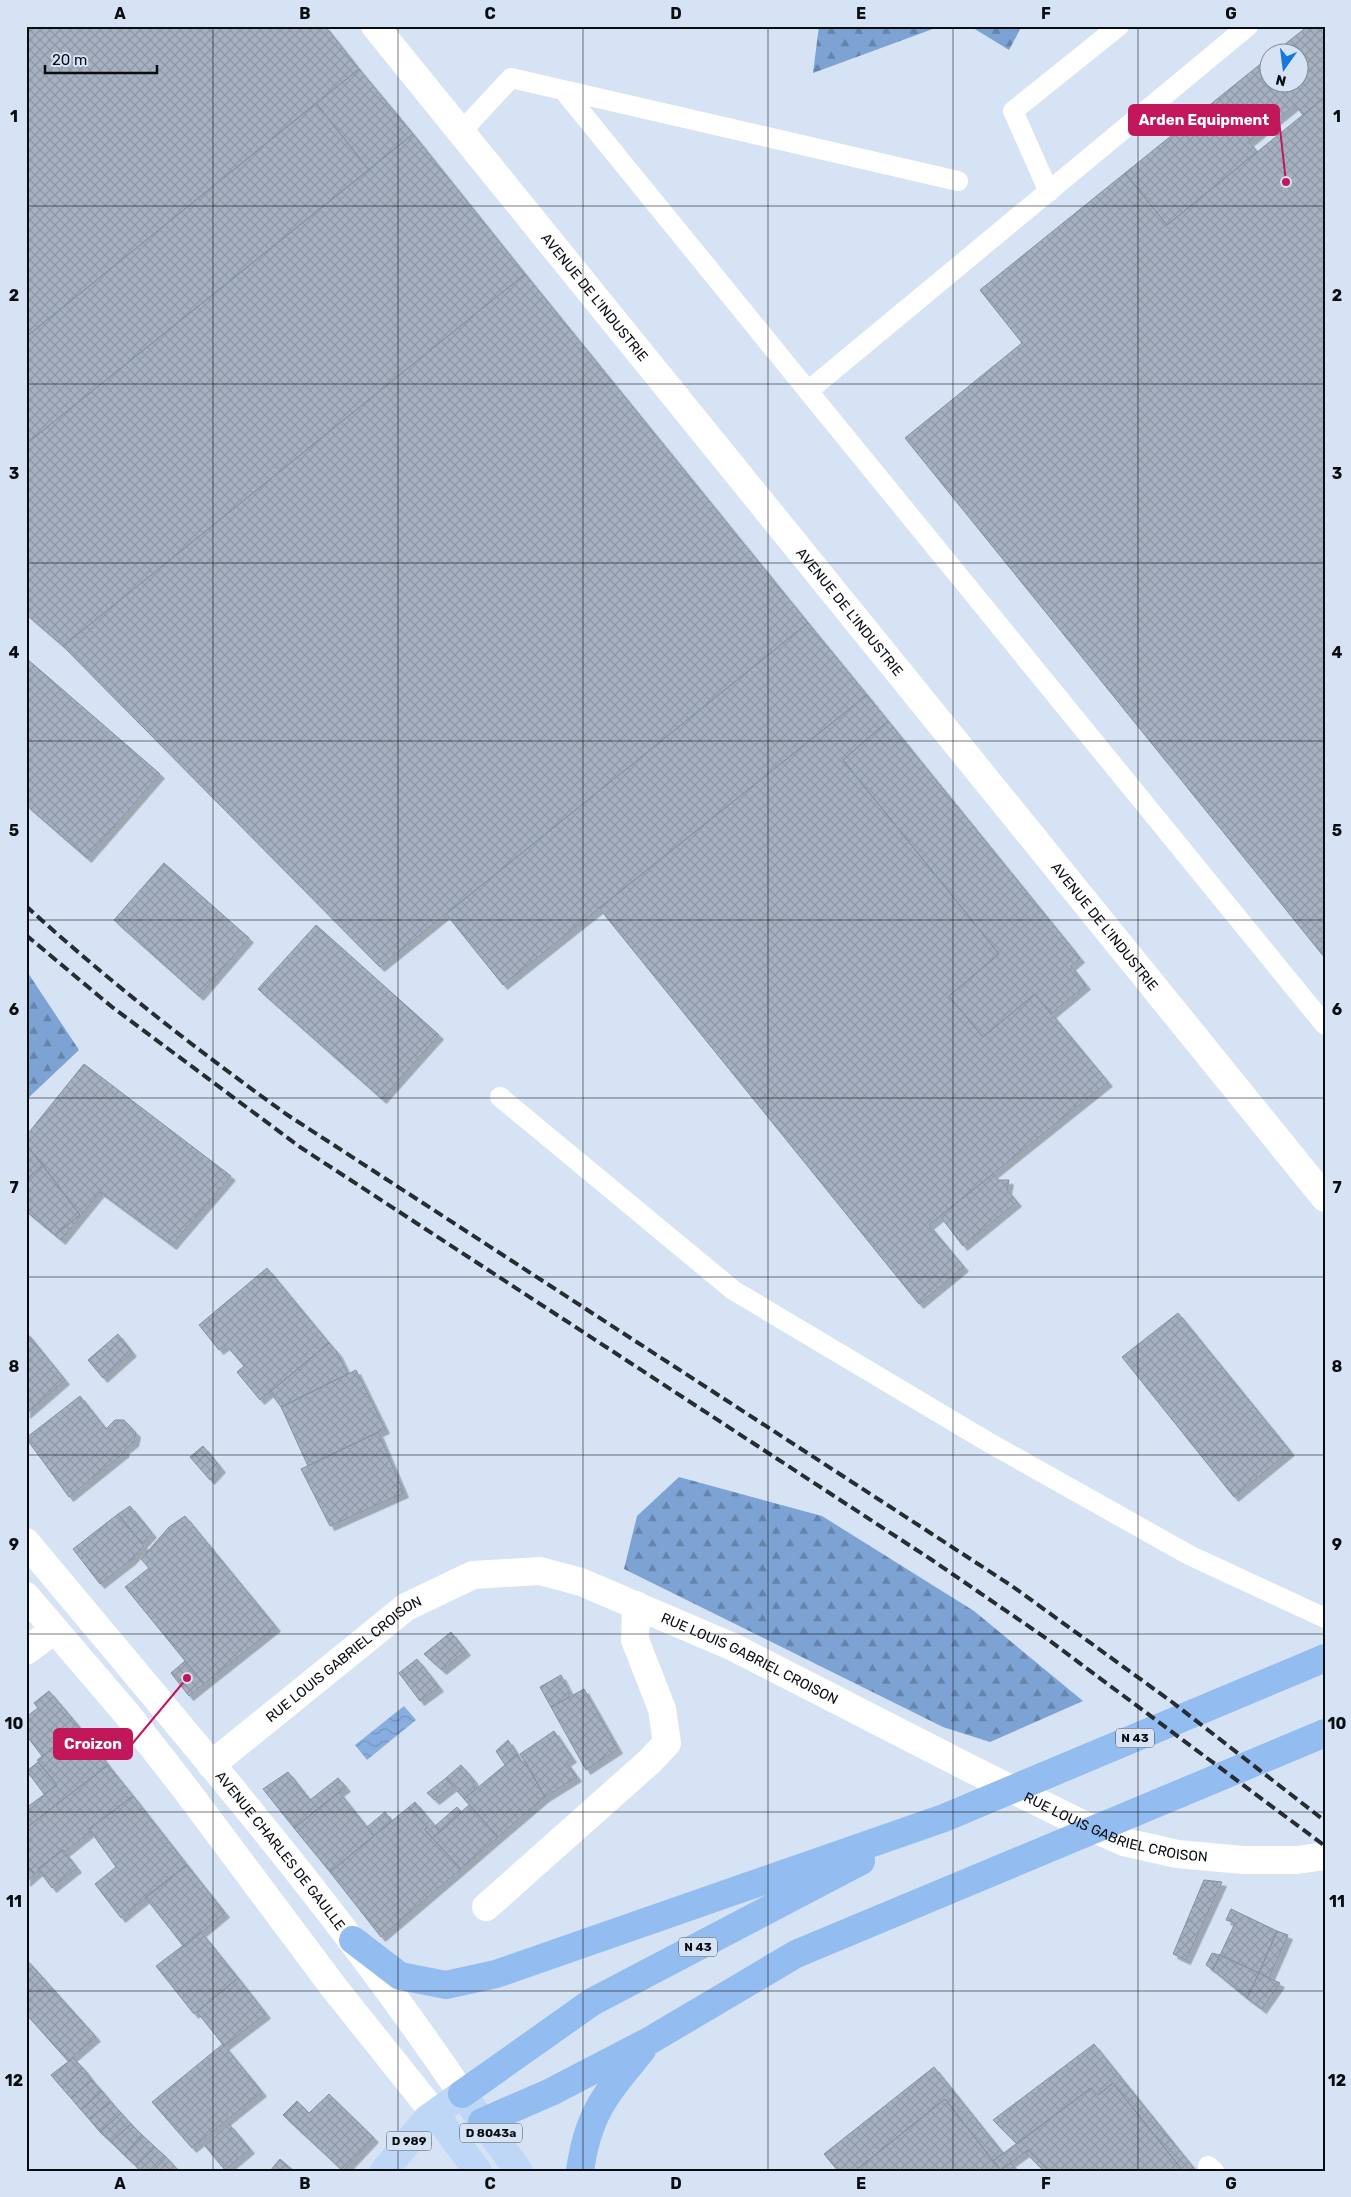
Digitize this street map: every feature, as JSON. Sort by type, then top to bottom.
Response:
[{"type":"highway","name":"N 43","points":[[462,2094],[592,2002],[944,1818],[1325,1658]]},
{"type":"highway","points":[[482,2122],[551,2092],[649,2041],[796,1954],[1325,1733]]},
{"type":"highway","points":[[353,1940],[400,1976],[446,1985],[496,1974],[944,1818]]},
{"type":"highway","points":[[580,2171],[590,2126],[604,2097],[649,2041]]},
{"type":"main road","name":"N 43","points":[[435,2114],[462,2094]]},
{"type":"main road","name":"AVENUE CHARLES DE GAULLE","points":[[462,2094],[519,2171]]},
{"type":"main road","points":[[435,2114],[482,2122]]},
{"type":"main road","points":[[435,2114],[478,2171]]},
{"type":"main road","name":"D 989","points":[[384,2171],[427,2119],[435,2114]]},
{"type":"street","name":"AVENUE DE L'INDUSTRIE","points":[[375,26],[1325,1198]]},
{"type":"street","name":"AVENUE CHARLES DE GAULLE","points":[[26,1542],[353,1940],[462,2094]]},
{"type":"street","name":"RUE LOUIS GABRIEL CROISON","points":[[211,1765],[406,1606],[474,1575],[540,1571],[581,1582],[733,1647],[991,1779],[1124,1842],[1167,1852],[1224,1859],[1268,1861],[1325,1856]]},
{"type":"street","points":[[26,1596],[127,1714],[335,1990],[435,2114]]},
{"type":"street","points":[[486,1907],[649,1762],[667,1743],[662,1709],[635,1640],[636,1605]]},
{"type":"street","points":[[26,1651],[54,1630]]},
{"type":"lane","points":[[1049,192],[1013,111],[1119,26]]},
{"type":"lane","points":[[808,391],[1248,26]]},
{"type":"lane","points":[[461,132],[511,78],[958,181]]},
{"type":"lane","points":[[564,90],[1325,1024]]},
{"type":"lane","points":[[500,1097],[733,1290],[988,1442],[1188,1555],[1325,1618]]},
{"type":"green space","points":[[819,26],[941,26],[813,73]]},
{"type":"green space","points":[[970,26],[1022,26],[1009,50]]},
{"type":"green space","points":[[26,970],[79,1050],[26,1100]]},
{"type":"green space","points":[[679,1477],[822,1516],[974,1611],[1083,1701],[990,1742],[943,1727],[624,1569],[637,1516]]},
{"type":"water","points":[[404,1706],[416,1720],[367,1760],[355,1745]]},
{"type":"building","points":[[26,26],[36,26],[26,34]]},
{"type":"building","points":[[36,26],[325,26],[359,69],[26,337],[26,34]]},
{"type":"building","points":[[1308,26],[1325,26],[1325,97],[1303,115],[1295,105],[1249,142],[1257,152],[1167,225],[1125,173],[1258,66],[1258,92],[1308,92],[1308,42],[1288,42]]},
{"type":"building","points":[[359,69],[413,134],[369,170],[316,103]]},
{"type":"building","points":[[1325,97],[1325,958],[905,438],[1022,343],[980,290],[1125,173],[1167,225]]},
{"type":"building","points":[[316,103],[369,170],[26,444],[26,337]]},
{"type":"building","points":[[413,134],[525,274],[63,646],[26,614],[26,444]]},
{"type":"building","points":[[525,274],[808,623],[380,967],[63,646]]},
{"type":"building","points":[[808,623],[867,695],[503,985],[446,914]]},
{"type":"building","points":[[26,658],[160,774],[87,858],[26,805]]},
{"type":"building","points":[[867,695],[888,721],[843,760],[999,954],[949,996],[983,1037],[1035,994],[1108,1082],[929,1225],[964,1267],[919,1304],[599,908]]},
{"type":"building","points":[[888,721],[1080,958],[1071,966],[1086,985],[1051,1014],[1035,994],[983,1037],[949,996],[999,954],[843,760]]},
{"type":"building","points":[[164,863],[249,938],[199,996],[114,920]]},
{"type":"building","points":[[316,925],[439,1035],[382,1099],[258,989]]},
{"type":"building","points":[[84,1064],[231,1176],[172,1245],[100,1192],[61,1240],[55,1235],[80,1215],[26,1144],[26,1136]]},
{"type":"building","points":[[26,1144],[43,1165],[26,1180]]},
{"type":"building","points":[[43,1165],[80,1215],[55,1235],[26,1211],[26,1180]]},
{"type":"building","points":[[993,1174],[998,1180],[1009,1180],[1007,1190],[1017,1202],[963,1246],[940,1216]]},
{"type":"building","points":[[267,1268],[329,1343],[260,1400],[237,1372],[244,1366],[226,1345],[219,1350],[199,1325]]},
{"type":"building","points":[[1178,1313],[1290,1451],[1234,1497],[1122,1357]]},
{"type":"building","points":[[26,1332],[65,1380],[26,1414]]},
{"type":"building","points":[[118,1334],[132,1352],[103,1378],[88,1360]]},
{"type":"building","points":[[329,1343],[337,1352],[348,1374],[281,1407],[270,1392]]},
{"type":"building","points":[[356,1370],[385,1429],[308,1466],[281,1407]]},
{"type":"building","points":[[80,1396],[106,1429],[115,1420],[124,1420],[136,1433],[134,1442],[124,1450],[125,1452],[69,1497],[26,1438]]},
{"type":"building","points":[[378,1432],[404,1493],[330,1526],[301,1469]]},
{"type":"building","points":[[203,1446],[221,1468],[210,1480],[190,1457]]},
{"type":"building","points":[[130,1506],[152,1533],[142,1544],[118,1514]]},
{"type":"building","points":[[118,1514],[144,1546],[131,1560],[100,1584],[73,1549]]},
{"type":"building","points":[[185,1516],[276,1627],[204,1684],[125,1587],[149,1568],[141,1559],[169,1527]]},
{"type":"building","points":[[451,1632],[466,1651],[442,1670],[424,1654]]},
{"type":"building","points":[[417,1659],[439,1687],[420,1701],[399,1673]]},
{"type":"building","points":[[185,1661],[204,1684],[189,1696],[171,1673]]},
{"type":"building","points":[[561,1675],[569,1691],[569,1697],[551,1707],[540,1687]]},
{"type":"building","points":[[584,1689],[618,1749],[586,1770],[551,1707]]},
{"type":"building","points":[[49,1691],[81,1729],[42,1756],[26,1735],[26,1717],[38,1708],[34,1703]]},
{"type":"building","points":[[81,1729],[108,1765],[26,1828],[26,1808],[57,1785],[37,1760]]},
{"type":"building","points":[[554,1731],[572,1758],[566,1762],[577,1777],[545,1797],[520,1754]]},
{"type":"building","points":[[508,1740],[517,1754],[505,1765],[496,1751]]},
{"type":"building","points":[[517,1755],[523,1763],[525,1761],[545,1797],[498,1837],[464,1799]]},
{"type":"building","points":[[38,1762],[57,1785],[44,1794],[27,1771]]},
{"type":"building","points":[[108,1765],[133,1796],[89,1829],[90,1832],[65,1852],[63,1850],[38,1869],[39,1871],[35,1874],[26,1864],[26,1828]]},
{"type":"building","points":[[461,1765],[473,1779],[475,1790],[464,1799],[446,1778]]},
{"type":"building","points":[[288,1772],[310,1800],[338,1778],[346,1787],[294,1828],[263,1789]]},
{"type":"building","points":[[446,1778],[453,1786],[435,1800],[427,1793]]},
{"type":"building","points":[[339,1792],[374,1836],[330,1872],[294,1828]]},
{"type":"building","points":[[133,1796],[187,1865],[121,1918],[95,1884],[116,1867],[89,1829]]},
{"type":"building","points":[[415,1802],[440,1832],[432,1838],[425,1830],[427,1827],[409,1807]]},
{"type":"building","points":[[469,1805],[498,1837],[461,1869],[432,1838]]},
{"type":"building","points":[[409,1807],[427,1827],[425,1830],[461,1869],[381,1937],[330,1872]]},
{"type":"building","points":[[457,1807],[462,1812],[440,1832],[435,1826]]},
{"type":"building","points":[[385,1812],[392,1821],[374,1836],[367,1827]]},
{"type":"building","points":[[63,1850],[77,1868],[52,1888],[38,1869]]},
{"type":"building","points":[[26,1864],[35,1874],[26,1882]]},
{"type":"building","points":[[187,1865],[225,1913],[184,1947],[145,1897]]},
{"type":"building","points":[[1204,1880],[1222,1882],[1186,1960],[1173,1954]]},
{"type":"building","points":[[1231,1909],[1277,1931],[1259,1973],[1220,1955],[1235,1923],[1226,1920]]},
{"type":"building","points":[[1277,1931],[1288,1935],[1269,1978],[1259,1973]]},
{"type":"building","points":[[201,1932],[238,1978],[194,2014],[156,1966]]},
{"type":"building","points":[[1212,1953],[1220,1955],[1213,1970],[1206,1965]]},
{"type":"building","points":[[1220,1955],[1259,1973],[1247,1998],[1213,1970]]},
{"type":"building","points":[[26,1959],[96,2037],[68,2061],[26,2014]]},
{"type":"building","points":[[1259,1973],[1280,1983],[1262,2009],[1247,1998]]},
{"type":"building","points":[[238,1978],[266,2014],[224,2046],[197,2012]]},
{"type":"building","points":[[223,2044],[262,2092],[192,2148],[152,2102]]},
{"type":"building","points":[[1094,2044],[1196,2171],[1183,2171],[1113,2083],[1098,2095],[1091,2088],[1017,2144],[993,2120]]},
{"type":"building","points":[[73,2058],[83,2068],[62,2088],[51,2075]]},
{"type":"building","points":[[934,2067],[1003,2153],[993,2161],[945,2099],[855,2171],[838,2171],[824,2154]]},
{"type":"building","points":[[83,2068],[92,2080],[71,2098],[62,2088]]},
{"type":"building","points":[[92,2080],[102,2091],[81,2110],[71,2098]]},
{"type":"building","points":[[1113,2083],[1183,2171],[1049,2171],[1028,2150],[1001,2170],[993,2161],[1091,2088],[1098,2095]]},
{"type":"building","points":[[102,2091],[111,2102],[89,2119],[81,2110]]},
{"type":"building","points":[[329,2094],[374,2138],[343,2171],[283,2115],[297,2101],[309,2113]]},
{"type":"building","points":[[945,2099],[1001,2171],[855,2171]]},
{"type":"building","points":[[111,2102],[121,2113],[100,2132],[89,2119]]},
{"type":"building","points":[[121,2113],[131,2124],[111,2142],[100,2132]]},
{"type":"building","points":[[131,2124],[142,2135],[124,2155],[111,2142]]},
{"type":"building","points":[[229,2124],[250,2149],[225,2170],[205,2146]]},
{"type":"building","points":[[142,2135],[155,2147],[136,2166],[124,2155]]},
{"type":"building","points":[[155,2147],[166,2157],[152,2171],[140,2171],[136,2166]]},
{"type":"building","points":[[1028,2150],[1049,2171],[1044,2171],[1025,2152]]},
{"type":"building","points":[[166,2157],[177,2169],[175,2171],[152,2171]]},
{"type":"building","points":[[280,2159],[294,2171],[270,2171]]},
{"type":"building","points":[[1011,2163],[1017,2171],[1001,2170]]},
{"type":"railway","points":[[26,906],[153,1014],[286,1114],[1012,1586],[1172,1702],[1325,1821]]},
{"type":"railway","points":[[26,935],[112,1007],[300,1147],[932,1560],[1050,1641],[1325,1846]]},
{"type":"place","name":"Arden Equipment","points":[[1286,182]]},
{"type":"place","name":"Croizon","points":[[187,1678]]}]
